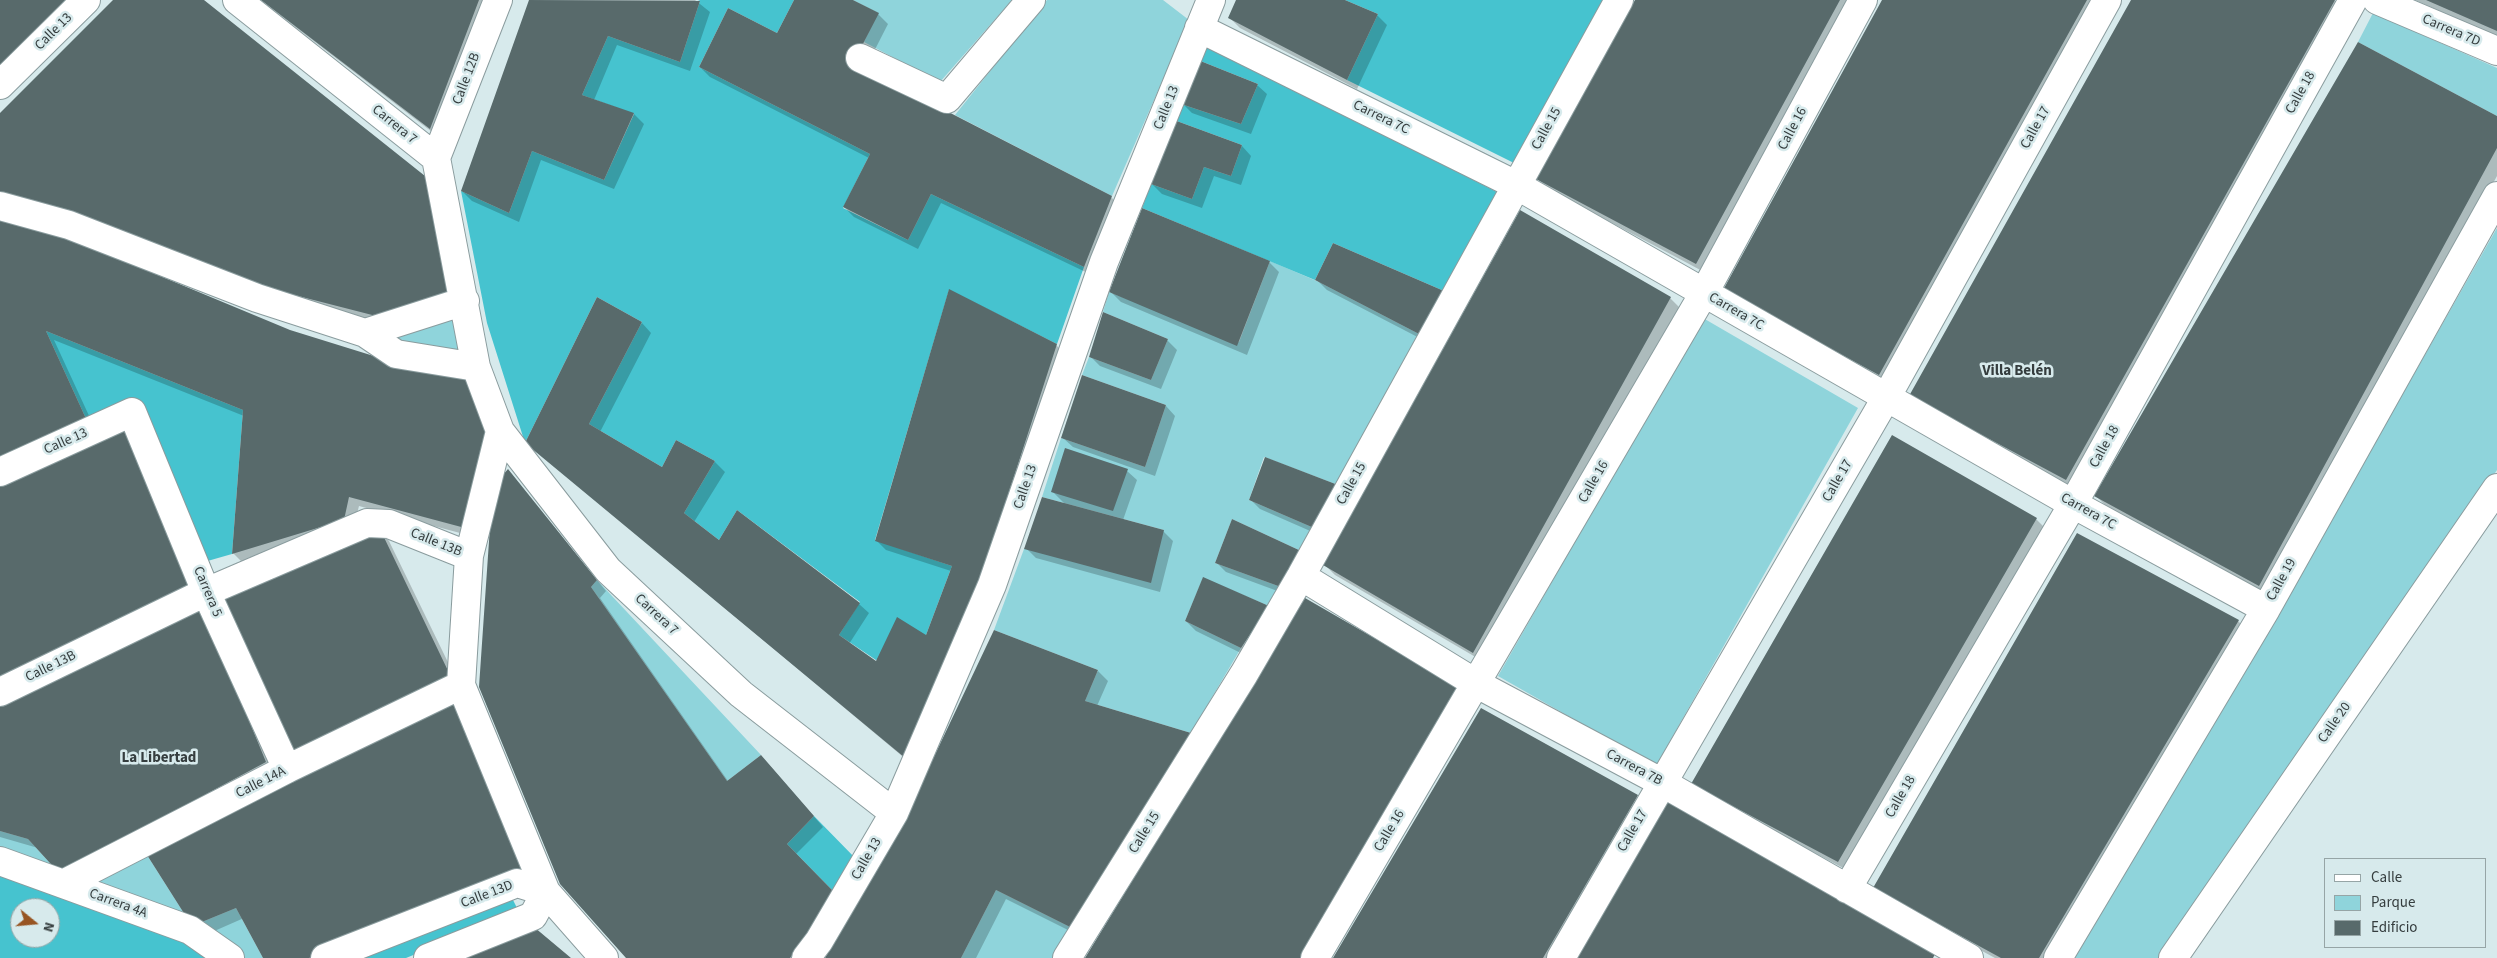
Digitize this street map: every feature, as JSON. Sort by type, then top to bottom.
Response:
[{"type":"street","name":"Calle 13","points":[[0,85],[86,0]]},
{"type":"street","name":"Carrera 7","points":[[237,0],[436,158],[476,366],[500,431],[608,570],[741,694],[894,813]]},
{"type":"street","name":"Calle 12B","points":[[436,158],[498,0]]},
{"type":"street","points":[[860,58],[947,99],[1031,0]]},
{"type":"street","name":"Calle 15","points":[[1067,958],[1244,674],[1301,576],[1618,0]]},
{"type":"street","name":"Calle 16","points":[[1315,958],[1704,293],[1863,0]]},
{"type":"street","name":"Calle 17","points":[[1561,958],[1661,782],[1886,398],[2107,0]]},
{"type":"street","name":"Calle 18","points":[[1847,889],[2073,504],[2353,0]]},
{"type":"street","name":"Carrera 7D","points":[[2376,0],[2497,51]]},
{"type":"street","name":"Calle 13","points":[[806,958],[819,941],[894,813],[992,585],[1104,262],[1209,1]]},
{"type":"street","name":"Carrera 7C","points":[[1199,28],[1516,185],[2073,504],[2266,609]]},
{"type":"street","name":"Calle 19","points":[[2058,958],[2266,609],[2497,196]]},
{"type":"street","points":[[0,206],[69,225],[257,298],[365,333],[396,354],[476,366]]},
{"type":"street","points":[[365,333],[465,301]]},
{"type":"street","name":"Calle 13","points":[[0,472],[132,412]]},
{"type":"street","name":"Carrera 5","points":[[132,412],[206,592],[287,769]]},
{"type":"street","points":[[469,556],[500,431]]},
{"type":"street","name":"Calle 20","points":[[2174,958],[2497,488]]},
{"type":"street","name":"Calle 13B","points":[[0,692],[206,592],[367,523],[389,524],[469,556],[462,685],[546,892],[604,958]]},
{"type":"street","name":"Carrera 7B","points":[[1301,576],[1477,684],[1661,782],[1959,955]]},
{"type":"street","name":"Calle 14A","points":[[63,884],[287,769],[462,685]]},
{"type":"street","name":"Carrera 4A","points":[[0,861],[190,930],[230,958]]},
{"type":"street","name":"Calle 13D","points":[[325,958],[517,882],[546,892]]},
{"type":"street","points":[[428,958],[533,916],[546,892]]},
{"type":"green space","points":[[853,0],[1012,0],[940,82],[864,42],[878,13]]},
{"type":"green space","points":[[1047,0],[1163,0],[1189,20],[1112,196],[955,115]]},
{"type":"green space","points":[[2373,13],[2497,68],[2497,116],[2358,42]]},
{"type":"green space","points":[[2497,228],[2497,470],[2162,958],[2067,958],[2253,657]]},
{"type":"green space","points":[[1270,261],[1319,282],[1421,335],[1338,485],[1264,457],[1249,500],[1314,528],[1301,551],[1232,519],[1215,563],[1281,587],[1269,606],[1203,578],[1185,621],[1241,648],[1191,733],[1085,701],[1098,670],[994,630],[1024,549],[1164,530],[1042,497],[1061,438],[1145,467],[1166,405],[1082,375],[1089,357],[1151,380],[1168,339],[1103,312],[1109,292],[1239,342]]},
{"type":"green space","points":[[457,311],[469,357],[398,351],[396,329]]},
{"type":"green space","points":[[1703,318],[1858,408],[1656,766],[1498,676]]},
{"type":"green space","points":[[597,580],[761,755],[727,781],[591,587]]},
{"type":"green space","points":[[0,831],[28,839],[59,873],[0,852]]},
{"type":"green space","points":[[147,855],[192,926],[236,908],[263,958],[239,958],[84,887]]},
{"type":"green space","points":[[996,890],[1074,929],[1056,958],[961,958]]},
{"type":"shaded area","points":[[698,0],[794,0],[777,33],[728,8],[699,67],[870,154],[843,208],[908,240],[931,194],[1084,267],[1057,344],[949,290],[875,540],[952,566],[926,635],[876,660],[839,635],[860,602],[737,510],[719,540],[684,513],[715,461],[676,440],[662,467],[589,424],[642,322],[597,297],[525,443],[487,323],[461,191],[509,213],[532,151],[604,180],[634,114],[582,95],[608,36],[680,62],[700,1]]},
{"type":"shaded area","points":[[1345,0],[1607,0],[1516,164],[1347,80],[1378,14]]},
{"type":"shaded area","points":[[1205,42],[1497,192],[1444,291],[1333,243],[1315,280],[1142,208],[1151,184],[1192,199],[1204,167],[1231,176],[1242,145],[1174,120],[1181,104],[1241,124],[1258,84],[1198,60]]},
{"type":"shaded area","points":[[46,331],[243,410],[232,554],[204,562],[88,423]]},
{"type":"shaded area","points":[[814,816],[858,861],[836,894],[787,844]]},
{"type":"shaded area","points":[[0,871],[188,938],[216,958],[0,958]]},
{"type":"shaded area","points":[[510,894],[519,912],[406,958],[348,958]]},
{"type":"building","points":[[0,0],[66,0],[0,67]]},
{"type":"building","points":[[113,0],[204,0],[425,176],[449,292],[380,317],[259,286],[69,210],[0,193],[0,113]]},
{"type":"building","points":[[261,0],[479,0],[430,129]]},
{"type":"building","points":[[529,0],[700,1],[680,62],[608,36],[582,95],[634,113],[604,180],[532,151],[509,213],[461,191]]},
{"type":"building","points":[[794,0],[853,0],[879,13],[853,63],[1112,196],[1084,267],[931,194],[908,240],[843,207],[870,154],[699,67],[728,8],[777,33]]},
{"type":"building","points":[[1236,0],[1345,0],[1378,14],[1347,80],[1228,18]]},
{"type":"building","points":[[1635,0],[1840,0],[1696,264],[1536,179]]},
{"type":"building","points":[[1882,0],[2087,0],[1879,375],[1723,290]]},
{"type":"building","points":[[2131,0],[2335,0],[2066,480],[1909,396]]},
{"type":"building","points":[[2426,0],[2497,0],[2497,31]]},
{"type":"building","points":[[2358,42],[2497,116],[2497,148],[2259,586],[2094,496]]},
{"type":"building","points":[[1198,60],[1258,84],[1241,124],[1181,104]]},
{"type":"building","points":[[1174,120],[1242,145],[1231,176],[1204,167],[1192,199],[1151,184]]},
{"type":"building","points":[[1142,208],[1270,261],[1237,346],[1109,292]]},
{"type":"building","points":[[1520,210],[1671,297],[1473,653],[1323,565]]},
{"type":"building","points":[[0,219],[76,241],[290,330],[393,362],[468,373],[489,430],[465,528],[349,497],[344,520],[232,554],[243,410],[46,331],[88,423],[0,463]]},
{"type":"building","points":[[1333,243],[1444,291],[1421,335],[1315,280]]},
{"type":"building","points":[[949,289],[1057,344],[984,569],[904,757],[525,443],[597,297],[642,322],[589,424],[662,467],[676,440],[715,461],[684,513],[719,540],[737,510],[860,603],[839,635],[876,661],[897,617],[926,635],[952,566],[875,541]]},
{"type":"building","points":[[1103,312],[1168,339],[1151,380],[1089,357]]},
{"type":"building","points":[[1082,375],[1166,405],[1145,467],[1061,438]]},
{"type":"building","points":[[125,428],[189,588],[0,680],[0,485]]},
{"type":"building","points":[[1892,435],[2037,518],[1838,862],[1691,784]]},
{"type":"building","points":[[1065,448],[1128,469],[1113,511],[1051,492]]},
{"type":"building","points":[[1265,457],[1338,485],[1314,528],[1249,500]]},
{"type":"building","points":[[508,469],[597,580],[591,587],[727,781],[761,755],[814,816],[787,844],[836,894],[790,958],[626,958],[560,884],[479,687],[491,512],[496,483]]},
{"type":"building","points":[[1042,497],[1164,530],[1151,583],[1024,549]]},
{"type":"building","points":[[1232,519],[1301,551],[1281,587],[1215,563]]},
{"type":"building","points":[[380,529],[451,677],[291,756],[219,596]]},
{"type":"building","points":[[2077,533],[2239,620],[2039,958],[2001,958],[1873,888]]},
{"type":"building","points":[[1203,577],[1269,606],[1241,648],[1185,621]]},
{"type":"building","points":[[1305,598],[1461,688],[1303,958],[1085,958]]},
{"type":"building","points":[[203,608],[266,762],[59,873],[28,839],[0,831],[0,705]]},
{"type":"building","points":[[994,630],[1098,670],[1085,701],[1191,733],[1074,929],[996,890],[961,958],[825,958],[904,820]]},
{"type":"building","points":[[457,697],[529,865],[309,958],[263,958],[236,908],[192,926],[147,855]]},
{"type":"building","points":[[1481,708],[1638,795],[1543,958],[1333,958]]},
{"type":"building","points":[[1665,799],[1935,954],[1933,958],[1576,958]]},
{"type":"building","points":[[534,927],[571,958],[461,958]]},
{"type":"district","name":"Villa Belén","points":[[2017,372]]},
{"type":"district","name":"La Libertad","points":[[159,759]]}]
